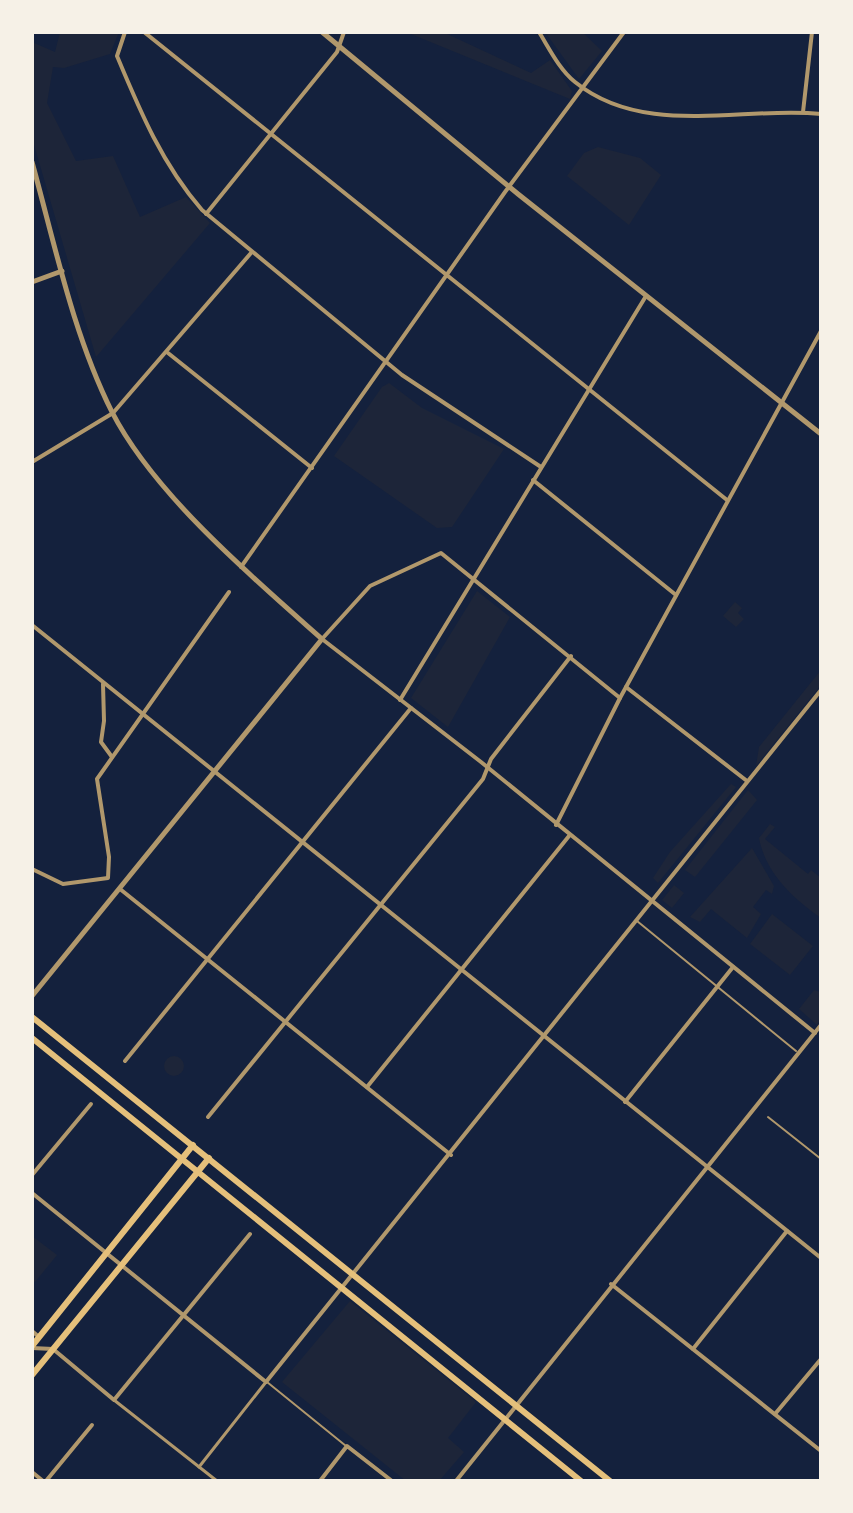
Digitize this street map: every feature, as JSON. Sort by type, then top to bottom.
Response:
[{"type":"main road","points":[[32,1017],[610,1481]]},
{"type":"main road","points":[[32,1038],[581,1481]]},
{"type":"main road","points":[[32,1347],[193,1145]]},
{"type":"main road","points":[[32,1375],[209,1158]]},
{"type":"street","points":[[125,32],[117,56],[150,135],[182,188],[206,214],[424,391],[541,467]]},
{"type":"street","points":[[144,32],[727,500]]},
{"type":"street","points":[[322,32],[509,186],[821,434]]},
{"type":"street","points":[[206,214],[340,46],[344,32]]},
{"type":"street","points":[[539,32],[563,69],[585,89],[611,102],[662,114],[821,114]]},
{"type":"street","points":[[241,567],[509,186],[585,89],[624,32]]},
{"type":"street","points":[[803,112],[812,32]]},
{"type":"street","points":[[32,162],[89,356],[113,413],[147,465],[241,567],[322,639],[815,1033]]},
{"type":"street","points":[[32,462],[113,413],[168,353],[251,253]]},
{"type":"street","points":[[32,282],[62,271]]},
{"type":"street","points":[[400,700],[472,577],[646,296]]},
{"type":"street","points":[[556,825],[620,698],[821,331]]},
{"type":"street","points":[[168,353],[312,468]]},
{"type":"street","points":[[533,480],[676,595]]},
{"type":"street","points":[[32,996],[322,639],[370,586],[441,553],[620,698]]},
{"type":"street","points":[[32,869],[63,884],[108,878],[109,857],[97,779],[229,592]]},
{"type":"street","points":[[32,625],[821,1258]]},
{"type":"street","points":[[208,1117],[381,905],[571,656]]},
{"type":"street","points":[[103,683],[101,742],[112,757]]},
{"type":"street","points":[[626,687],[747,781]]},
{"type":"street","points":[[199,1467],[821,690]]},
{"type":"street","points":[[125,1061],[411,708]]},
{"type":"street","points":[[367,1087],[569,836]]},
{"type":"street","points":[[120,889],[209,957],[451,1155]]},
{"type":"street","points":[[625,1102],[733,967]]},
{"type":"street","points":[[456,1481],[821,1025]]},
{"type":"street","points":[[32,1175],[91,1104]]},
{"type":"street","points":[[32,1193],[266,1382]]},
{"type":"street","points":[[693,1349],[787,1231]]},
{"type":"street","points":[[114,1400],[250,1234]]},
{"type":"street","points":[[611,1284],[821,1451]]},
{"type":"street","points":[[32,1331],[39,1337]]},
{"type":"street","points":[[32,1347],[53,1349],[217,1481]]},
{"type":"street","points":[[775,1414],[821,1359]]},
{"type":"street","points":[[32,1472],[44,1481],[92,1425]]},
{"type":"street","points":[[320,1481],[347,1446],[392,1481]]},
{"type":"lane","points":[[636,921],[799,1053]]},
{"type":"lane","points":[[768,1117],[821,1159]]},
{"type":"lane","points":[[266,1382],[347,1446]]},
{"type":"shaded area","points":[[60,32],[119,32],[110,54],[64,68],[53,67],[47,103],[76,161],[113,156],[140,217],[186,197],[210,223],[96,357],[32,138],[32,42],[55,52]]},
{"type":"shaded area","points":[[406,32],[443,32],[531,73],[550,60],[572,91],[570,99]]},
{"type":"shaded area","points":[[545,32],[582,32],[602,51],[579,79]]},
{"type":"shaded area","points":[[598,147],[640,158],[661,175],[629,225],[567,176],[584,153]]},
{"type":"shaded area","points":[[389,383],[422,408],[504,449],[452,527],[437,528],[334,456],[382,387]]},
{"type":"shaded area","points":[[477,591],[510,617],[448,727],[411,698]]},
{"type":"shaded area","points":[[735,602],[742,608],[738,613],[744,619],[736,627],[723,616]]},
{"type":"shaded area","points":[[821,670],[821,685],[756,766],[759,747]]},
{"type":"shaded area","points":[[731,784],[736,787],[658,883],[653,878],[670,852]]},
{"type":"shaded area","points":[[748,790],[757,800],[695,877],[685,870]]},
{"type":"shaded area","points":[[770,824],[775,827],[765,839],[808,874],[811,870],[821,878],[821,918],[782,884],[768,863],[759,838]]},
{"type":"shaded area","points":[[752,848],[774,886],[772,894],[766,890],[753,907],[761,914],[747,938],[711,909],[700,922],[690,917]]},
{"type":"shaded area","points":[[674,885],[684,893],[672,908],[662,900]]},
{"type":"shaded area","points":[[772,914],[813,946],[790,975],[750,944]]},
{"type":"shaded area","points":[[814,990],[821,992],[821,1019],[817,1025],[799,1009]]},
{"type":"shaded area","points":[[174,1056],[181,1059],[184,1066],[181,1073],[174,1076],[167,1073],[164,1066],[167,1059]]},
{"type":"shaded area","points":[[32,1236],[57,1255],[35,1282],[32,1280]]},
{"type":"shaded area","points":[[350,1301],[476,1402],[448,1438],[464,1452],[439,1481],[406,1481],[282,1382]]}]
